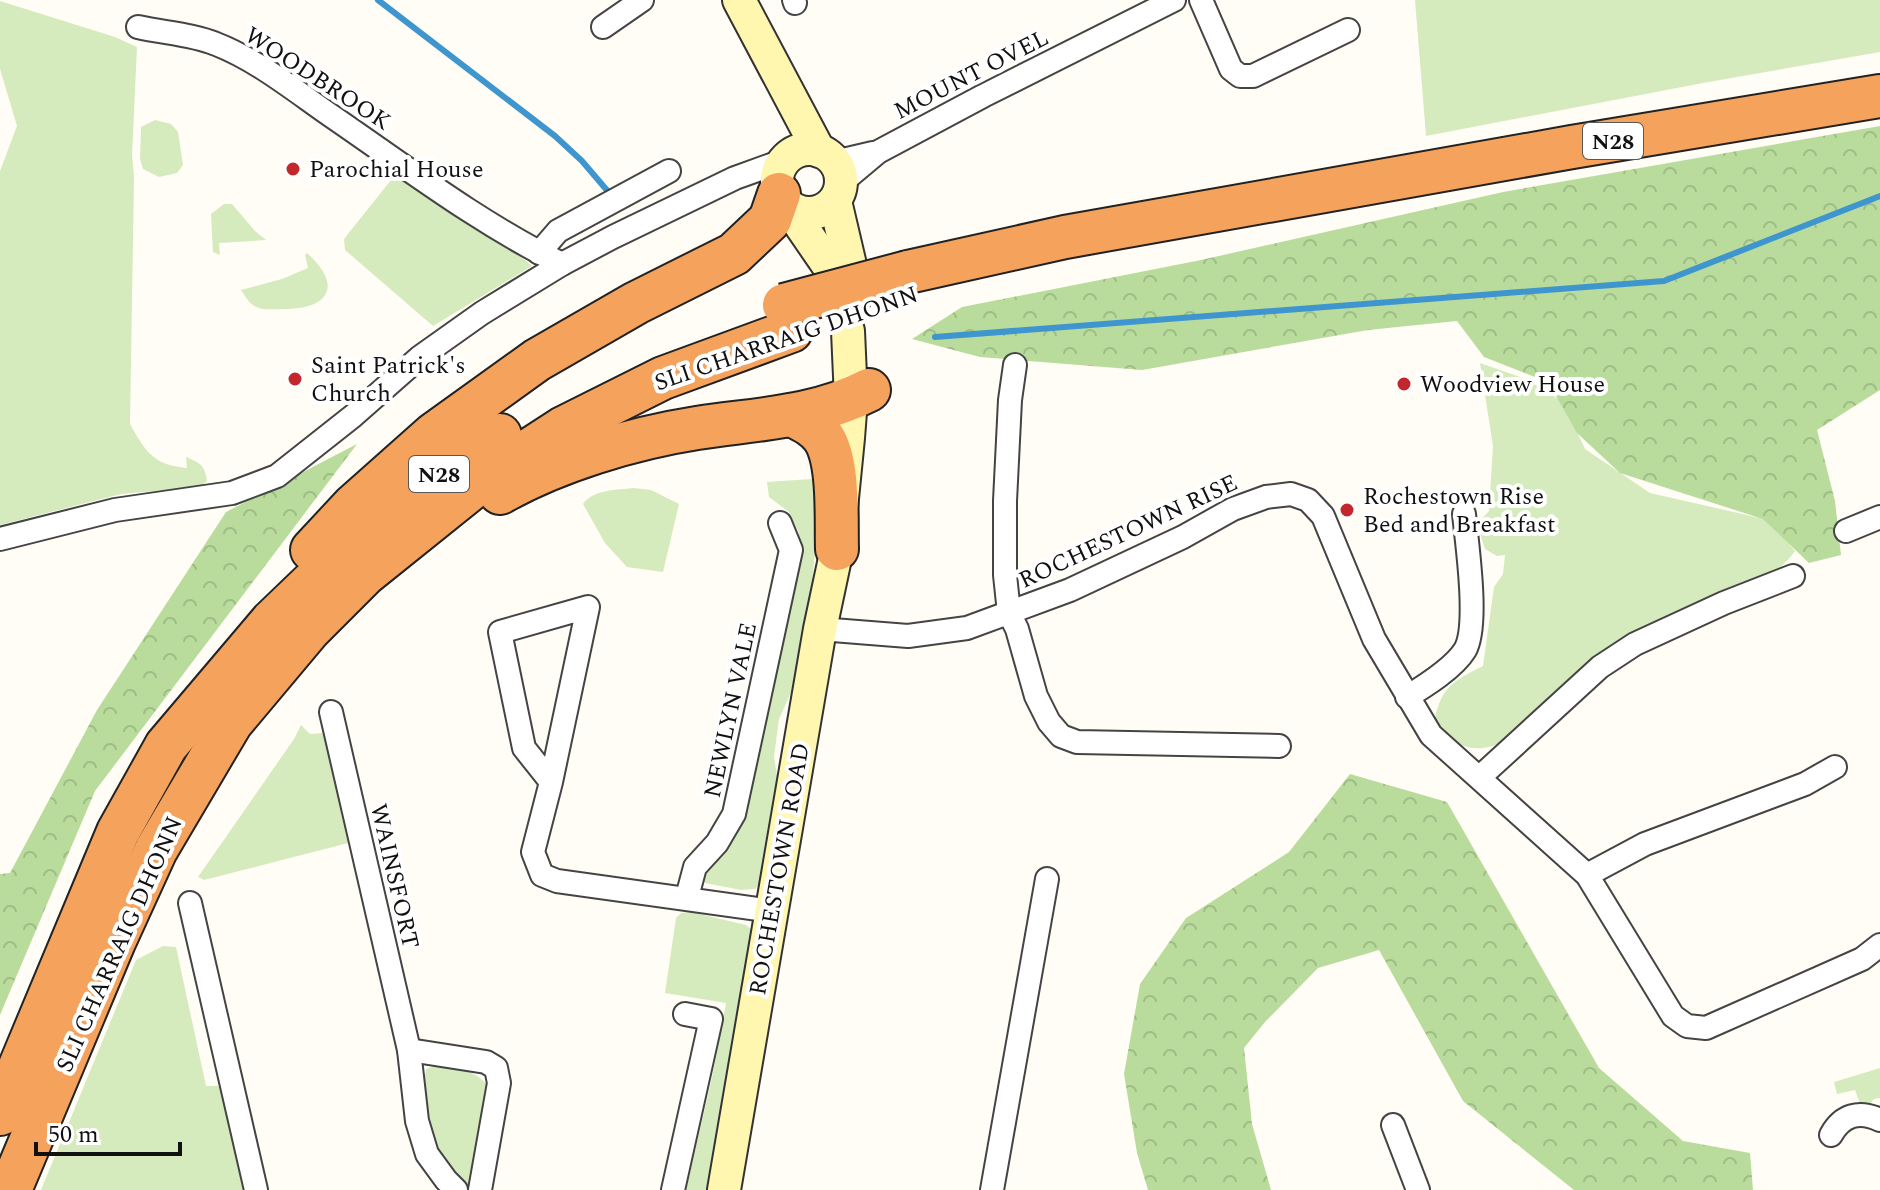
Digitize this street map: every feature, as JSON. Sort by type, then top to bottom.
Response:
[{"type":"highway","name":"SLI CHARRAIG DHONN","points":[[0,1114],[118,832],[166,746],[272,621],[347,549],[431,479],[533,414],[640,359],[1065,237],[1880,96]]},
{"type":"highway","points":[[166,746],[192,699],[257,609],[353,506],[434,434],[537,360],[636,303],[734,254],[770,220],[783,181]]},
{"type":"highway","name":"SLI CHARRAIG DHONN","points":[[10,1190],[156,850],[231,723],[309,630],[365,574],[477,484],[563,428],[788,318]]},
{"type":"highway","points":[[365,574],[504,491],[615,445],[695,428],[792,415],[830,407],[860,394]]},
{"type":"highway","points":[[792,415],[812,425],[825,439],[833,463],[837,549]]},
{"type":"main road","name":"ROCHESTOWN ROAD","points":[[739,0],[831,173],[867,336],[860,394]]},
{"type":"main road","name":"ROCHESTOWN ROAD","points":[[724,1190],[820,629],[837,549],[860,482],[869,409],[860,394],[832,271],[783,181],[790,133],[776,73]]},
{"type":"main road","points":[[803,150],[831,173],[827,208],[806,214],[783,181],[803,150]]},
{"type":"street","points":[[603,27],[642,0]]},
{"type":"street","name":"MOUNT OVEL","points":[[831,173],[843,160],[878,152],[993,90],[1174,0]]},
{"type":"street","points":[[1201,0],[1231,69],[1240,76],[1253,76],[1348,30]]},
{"type":"street","name":"WOODBROOK","points":[[138,27],[195,37],[235,52],[512,239],[562,264]]},
{"type":"street","points":[[539,253],[558,231],[669,171]]},
{"type":"street","points":[[0,539],[115,510],[232,493],[277,476],[353,416],[420,357],[482,313],[562,264],[735,178],[783,181]]},
{"type":"street","name":"ROCHESTOWN RISE","points":[[1015,365],[1010,400],[1005,501],[1005,575],[1009,613],[1017,629],[1036,696],[1049,722],[1061,736],[1077,742],[1279,746]]},
{"type":"street","name":"ROCHESTOWN RISE","points":[[820,629],[908,636],[967,628],[1070,590],[1183,537],[1233,509],[1266,497],[1291,494],[1308,500],[1323,516],[1374,639],[1431,735],[1587,875],[1673,1016],[1687,1026],[1706,1028],[1862,959],[1880,945]]},
{"type":"street","points":[[1407,697],[1431,682],[1464,651],[1470,636],[1464,514]]},
{"type":"street","points":[[1846,531],[1880,517]]},
{"type":"street","name":"NEWLYN VALE","points":[[687,897],[695,867],[717,843],[734,814],[791,550],[780,523]]},
{"type":"street","points":[[1480,777],[1600,667],[1635,644],[1724,603],[1793,576]]},
{"type":"street","points":[[551,782],[524,748],[500,632],[588,607],[551,782],[533,852],[542,875],[557,881],[772,911]]},
{"type":"street","name":"WAINSFORT","points":[[331,712],[409,1050],[417,1121],[427,1154],[456,1190]]},
{"type":"street","points":[[1587,875],[1645,844],[1805,784],[1835,767]]},
{"type":"street","points":[[998,1186],[1047,879]]},
{"type":"street","points":[[190,903],[256,1190]]},
{"type":"street","points":[[673,1190],[711,1019],[685,1014]]},
{"type":"street","points":[[409,1050],[486,1062],[496,1068],[499,1083],[480,1190]]},
{"type":"street","points":[[1831,1135],[1837,1124],[1850,1116],[1868,1114],[1880,1120]]},
{"type":"street","points":[[1393,1125],[1418,1190]]},
{"type":"green space","points":[[1415,0],[1880,0],[1880,52],[1426,136]]},
{"type":"green space","points":[[0,1],[115,37],[137,47],[132,155],[130,424],[140,442],[158,460],[187,468],[186,457],[201,465],[207,481],[200,487],[121,494],[0,525],[0,171],[17,126],[0,69]]},
{"type":"green space","points":[[155,120],[171,124],[178,132],[183,165],[177,173],[159,177],[143,169],[140,159],[141,127]]},
{"type":"green space","points":[[1880,126],[1880,390],[1817,430],[1835,501],[1841,555],[1809,563],[1763,519],[1620,473],[1577,433],[1548,382],[1484,357],[1457,321],[1368,330],[1142,370],[980,357],[912,339],[962,307],[1201,260],[1503,192]]},
{"type":"green space","points":[[395,175],[509,246],[532,266],[433,326],[345,250],[344,239]]},
{"type":"green space","points":[[224,204],[232,204],[266,240],[219,243],[220,255],[213,252],[211,214]]},
{"type":"green space","points":[[307,253],[325,275],[328,285],[321,300],[300,308],[284,309],[260,308],[251,304],[241,290],[308,268]]},
{"type":"green space","points":[[1480,363],[1526,379],[1563,402],[1585,449],[1650,493],[1769,520],[1795,551],[1782,565],[1748,587],[1642,628],[1579,671],[1532,719],[1508,738],[1496,745],[1474,748],[1454,741],[1435,718],[1442,698],[1451,685],[1483,666],[1494,587],[1503,574],[1505,555],[1497,556],[1485,549],[1477,524],[1489,511],[1493,446]]},
{"type":"green space","points":[[357,444],[95,791],[0,1015],[0,874],[10,873],[97,710],[226,512]]},
{"type":"green space","points":[[830,480],[818,521],[797,679],[779,719],[774,757],[778,781],[762,882],[755,889],[741,890],[705,883],[703,877],[708,861],[747,788],[799,533],[789,512],[769,497],[767,482]]},
{"type":"green space","points":[[634,488],[651,490],[679,504],[663,572],[627,567],[605,543],[583,504],[599,493]]},
{"type":"green space","points":[[301,725],[310,734],[324,733],[330,742],[352,842],[204,880],[198,877],[294,739]]},
{"type":"green space","points":[[1350,774],[1447,802],[1599,1068],[1683,1141],[1750,1153],[1753,1190],[1574,1190],[1463,1101],[1379,950],[1318,968],[1244,1048],[1252,1124],[1271,1190],[1148,1190],[1137,1153],[1124,1074],[1140,984],[1186,918],[1289,852]]},
{"type":"green space","points":[[691,912],[746,925],[754,932],[708,1190],[686,1190],[726,1003],[665,993],[676,918],[681,913]]},
{"type":"green space","points":[[163,946],[176,947],[206,1086],[222,1086],[243,1190],[41,1190],[136,960]]},
{"type":"green space","points":[[435,1066],[472,1073],[490,1088],[470,1184],[460,1183],[432,1144],[422,1094],[426,1069]]},
{"type":"green space","points":[[1880,1068],[1880,1098],[1869,1105],[1860,1104],[1855,1090],[1837,1094],[1834,1082]]},
{"type":"waterway","points":[[378,0],[555,136],[611,195]]},
{"type":"waterway","points":[[935,337],[1664,281],[1880,196]]},
{"type":"place","name":"Parochial House","points":[[293,169]]},
{"type":"place","name":"Saint Patrick's Church","points":[[295,379]]},
{"type":"place","name":"Woodview House","points":[[1404,384]]},
{"type":"place","name":"Rochestown Rise Bed and Breakfast","points":[[1347,510]]}]
